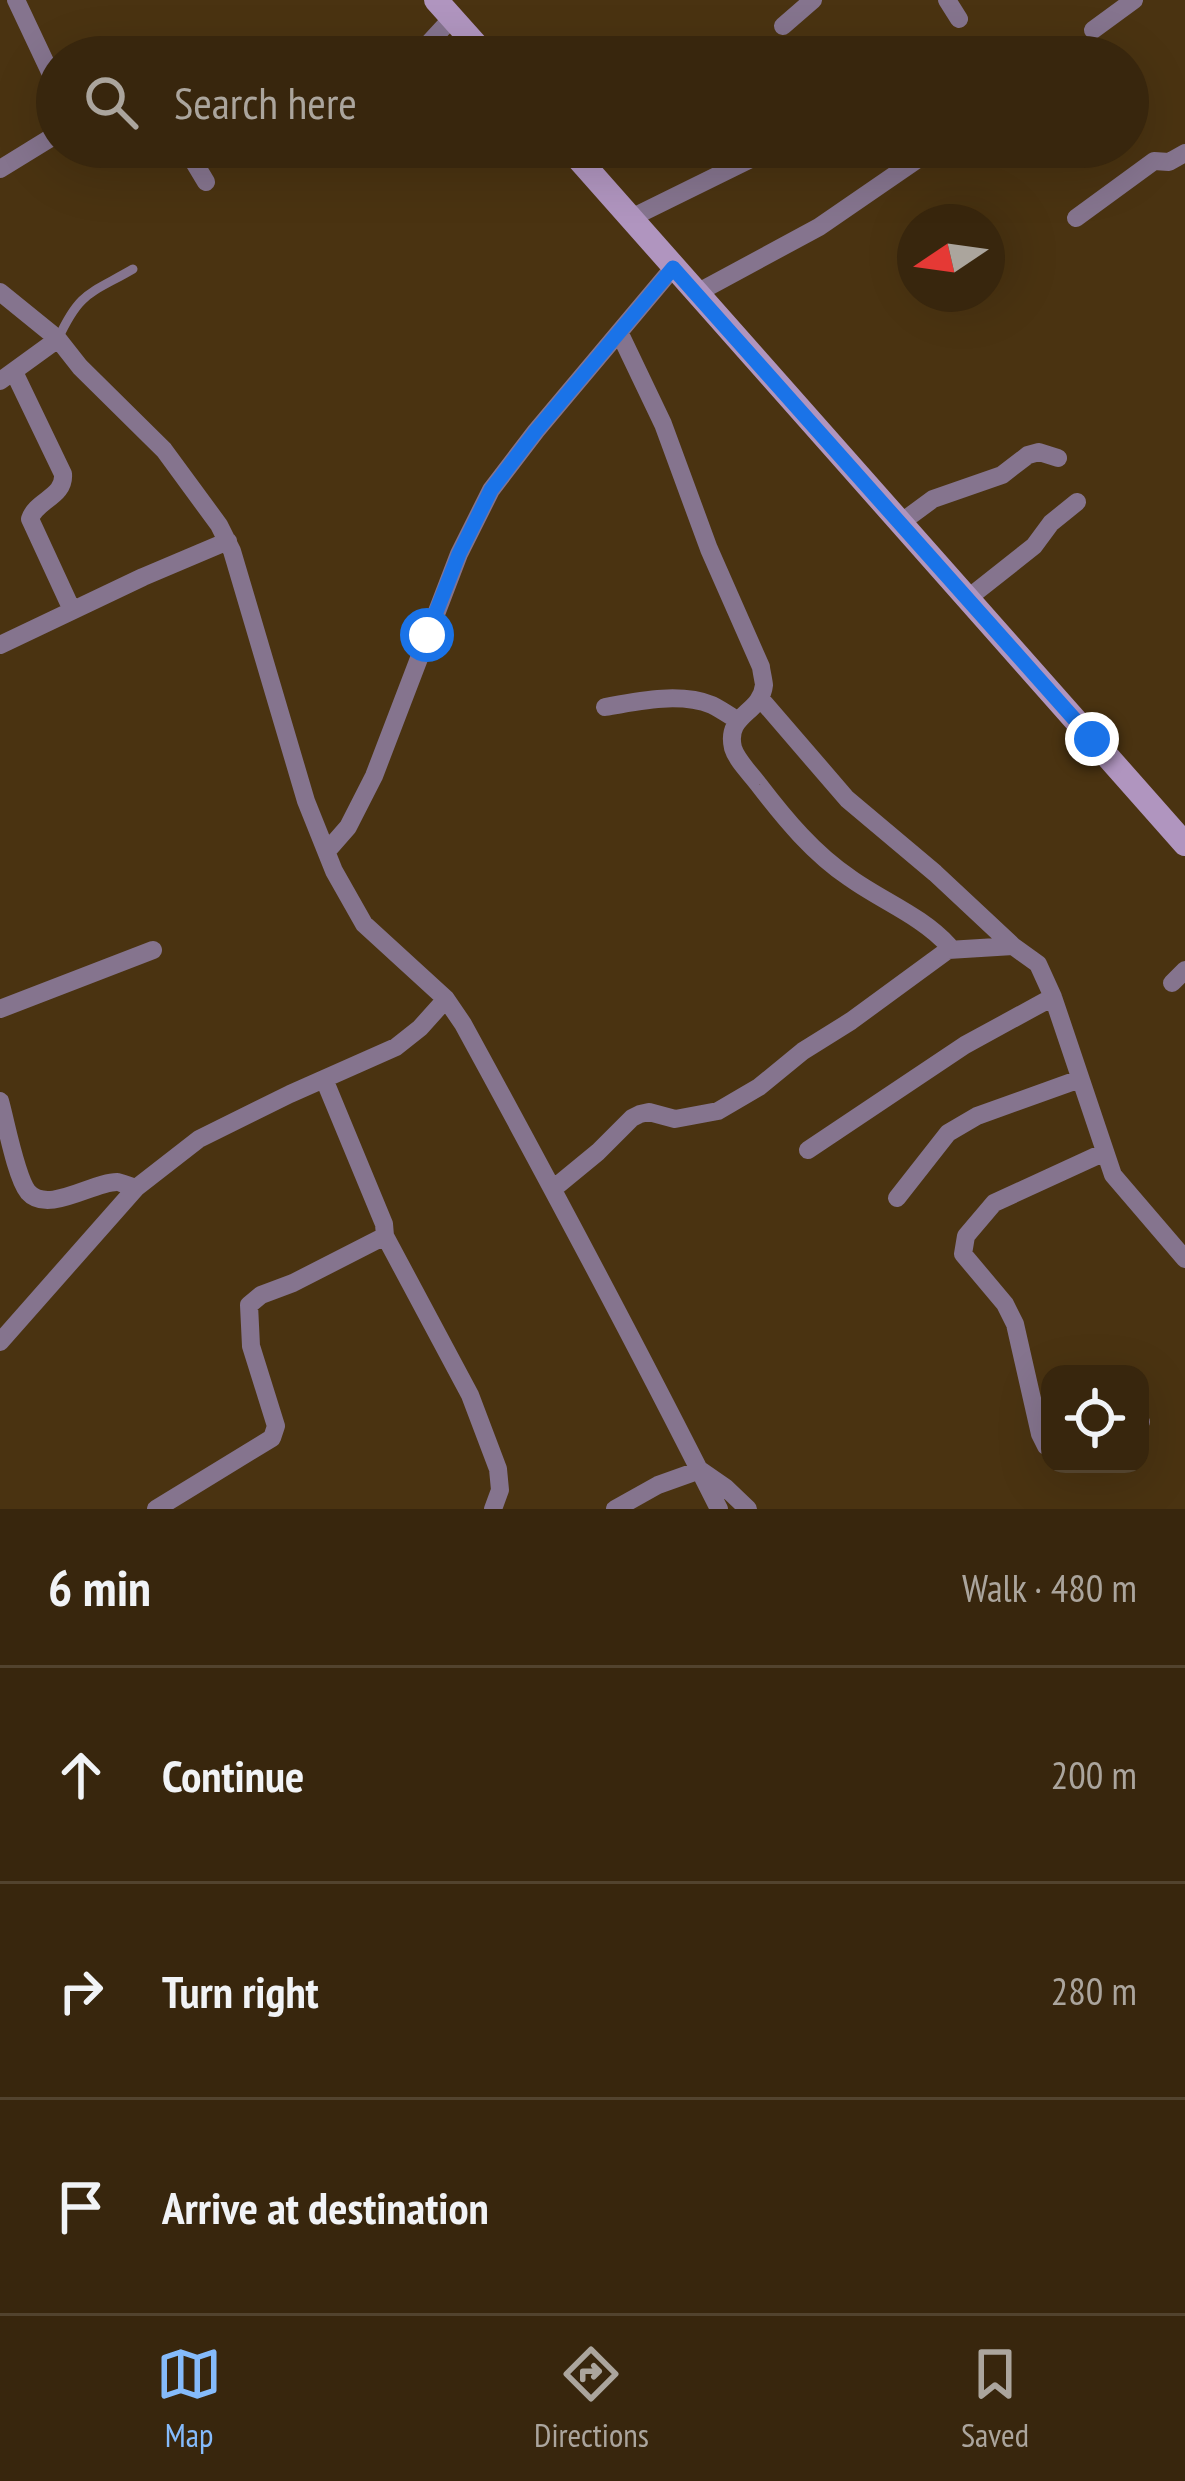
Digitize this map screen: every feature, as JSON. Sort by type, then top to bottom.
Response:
[{"type":"main road","points":[[444,9],[468,36]]},
{"type":"main road","points":[[587,168],[1185,844]]},
{"type":"street","points":[[16,0],[36,42]]},
{"type":"street","points":[[783,26],[813,0]]},
{"type":"street","points":[[947,0],[959,19]]},
{"type":"street","points":[[1093,30],[1134,0]]},
{"type":"street","points":[[428,36],[444,9]]},
{"type":"street","points":[[0,169],[36,147]]},
{"type":"street","points":[[1149,165],[1169,162],[1185,153]]},
{"type":"street","points":[[198,168],[206,182]]},
{"type":"street","points":[[631,218],[732,168]]},
{"type":"street","points":[[695,293],[819,227],[905,168]]},
{"type":"street","points":[[1076,218],[1144,168]]},
{"type":"street","points":[[327,851],[341,838],[368,790],[459,554],[491,490],[673,268]]},
{"type":"street","points":[[0,292],[58,339],[164,450],[228,541],[306,801],[351,904],[364,924],[446,999],[463,1024],[679,1425],[719,1509]]},
{"type":"street","points":[[620,334],[663,424],[709,550],[761,667],[760,698],[731,732],[734,753],[803,837],[848,877],[937,934],[948,950]]},
{"type":"street","points":[[58,339],[7,377],[63,474],[61,489],[35,508],[30,519],[72,610]]},
{"type":"street","points":[[899,524],[933,499],[1002,475],[1028,455],[1039,452],[1058,458]]},
{"type":"street","points":[[967,599],[1034,545],[1077,502]]},
{"type":"street","points":[[0,645],[228,541]]},
{"type":"street","points":[[760,698],[847,799],[1037,964],[1113,1175],[1185,1259]]},
{"type":"street","points":[[605,707],[679,700],[709,704],[737,720]]},
{"type":"street","points":[[553,1189],[640,1114],[675,1119],[718,1111],[760,1088],[803,1051],[948,950],[1013,946]]},
{"type":"street","points":[[0,1009],[153,950]]},
{"type":"street","points":[[808,1150],[964,1045],[1052,998]]},
{"type":"street","points":[[0,1342],[136,1188],[200,1139],[395,1047],[446,999]]},
{"type":"street","points":[[324,1079],[385,1236],[470,1395],[498,1469],[500,1490],[493,1509]]},
{"type":"street","points":[[897,1198],[948,1133],[977,1116],[1080,1079]]},
{"type":"street","points":[[0,1101],[19,1170],[28,1192],[40,1200],[118,1182],[136,1188]]},
{"type":"street","points":[[1041,1436],[1016,1324],[963,1254],[966,1236],[994,1203],[1106,1152]]},
{"type":"street","points":[[156,1509],[272,1438],[276,1426],[251,1346],[250,1305],[261,1294],[385,1236]]},
{"type":"street","points":[[615,1509],[658,1485],[700,1470]]},
{"type":"street","points":[[700,1470],[748,1509]]},
{"type":"lane","points":[[58,339],[82,297],[133,269]]},
{"type":"route","points":[[427,635],[491,490],[673,268],[1092,739]]}]
